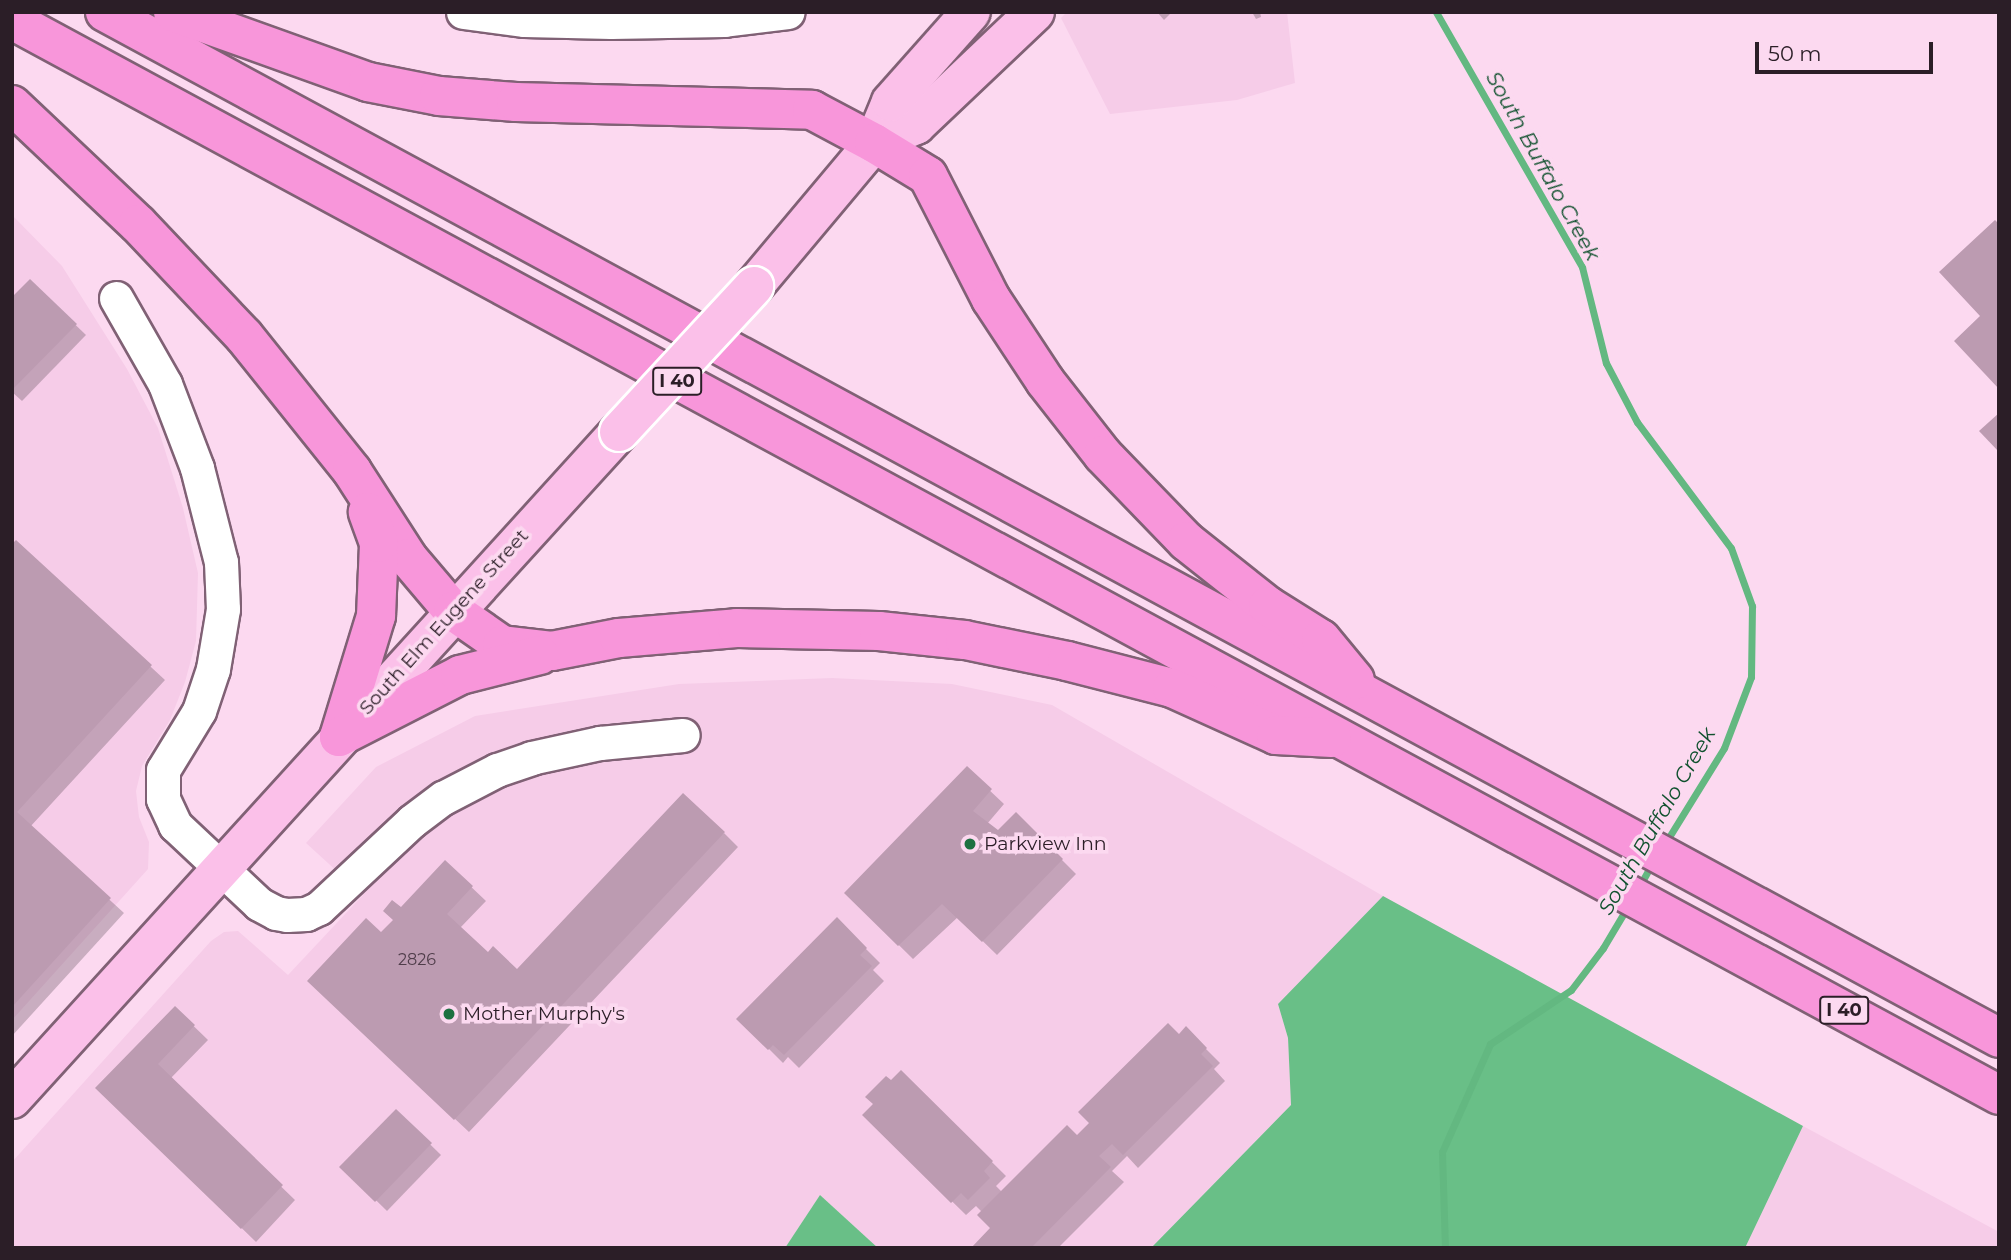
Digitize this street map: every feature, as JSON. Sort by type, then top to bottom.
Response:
[{"type":"highway","name":"I 40","points":[[105,12],[1999,1038]]},
{"type":"highway","points":[[173,12],[368,82],[439,96],[516,102],[812,110],[874,143],[928,176],[991,299],[1045,381],[1102,455],[1185,541],[1268,606],[1321,639],[1368,695]]},
{"type":"highway","name":"I 40","points":[[12,20],[1344,738],[1999,1095]]},
{"type":"highway","points":[[12,105],[138,224],[244,336],[352,471],[408,558],[453,611],[502,645],[552,651]]},
{"type":"highway","points":[[339,737],[376,615],[380,587],[379,543],[352,471]]},
{"type":"highway","points":[[339,737],[460,675],[552,651],[620,638],[737,628],[879,631],[953,639],[1067,661],[1172,688],[1276,735],[1344,738]]},
{"type":"main road","name":"South Elm Eugene Street","points":[[12,1099],[453,611],[754,286],[874,143],[891,102],[971,12]]},
{"type":"main road","name":"South Elm Eugene Street","points":[[874,143],[916,125],[1035,12]]},
{"type":"street","points":[[463,12],[524,20],[611,22],[724,20],[788,12]]},
{"type":"street","points":[[116,298],[166,384],[197,468],[221,562],[223,609],[214,669],[199,711],[163,770],[163,799],[175,825],[259,904],[275,913],[306,914],[319,908],[412,821],[443,798],[478,779],[531,758],[600,744],[683,736]]},
{"type":"shaded area","points":[[1067,12],[1287,12],[1295,83],[1237,100],[1110,114],[1061,18]]},
{"type":"shaded area","points":[[12,215],[62,266],[127,369],[158,428],[183,508],[198,573],[196,641],[185,682],[170,720],[142,766],[136,791],[139,817],[149,842],[148,869],[12,1020]]},
{"type":"shaded area","points":[[832,678],[952,684],[1052,705],[1383,896],[1278,1004],[1288,1038],[1291,1105],[1151,1248],[878,1248],[820,1195],[785,1248],[12,1248],[12,1162],[211,941],[224,932],[238,931],[288,975],[363,895],[306,843],[376,767],[475,716],[679,684]]},
{"type":"shaded area","points":[[1803,1126],[1999,1232],[1999,1248],[1745,1248]]},
{"type":"green space","points":[[1383,896],[1803,1126],[1745,1248],[1151,1248],[1291,1105],[1288,1038],[1278,1004]]},
{"type":"green space","points":[[820,1195],[878,1248],[785,1248]]},
{"type":"building","points":[[1995,220],[1999,224],[1999,389],[1954,341],[1980,316],[1939,272]]},
{"type":"building","points":[[30,279],[77,324],[12,390],[12,297]]},
{"type":"building","points":[[1999,413],[1999,452],[1979,431]]},
{"type":"building","points":[[16,540],[152,665],[17,812],[111,898],[12,1007],[12,544]]},
{"type":"building","name":"Parkview Inn","points":[[967,766],[992,789],[973,811],[998,830],[1016,812],[1063,859],[982,942],[942,904],[898,946],[844,893]]},
{"type":"building","points":[[683,793],[725,832],[454,1120],[307,981],[366,918],[381,932],[393,920],[383,911],[392,900],[401,907],[445,860],[473,886],[447,914],[488,952],[493,946],[517,969]]},
{"type":"building","points":[[837,917],[867,948],[860,955],[872,966],[784,1055],[773,1045],[768,1050],[736,1019]]},
{"type":"building","points":[[175,1006],[195,1025],[158,1064],[283,1185],[241,1229],[95,1088]]},
{"type":"building","points":[[1168,1023],[1179,1034],[1186,1026],[1207,1048],[1201,1054],[1213,1066],[1123,1155],[1112,1144],[1099,1156],[1111,1167],[1031,1248],[971,1248],[990,1228],[977,1215],[1067,1125],[1077,1135],[1089,1123],[1078,1112]]},
{"type":"building","points":[[901,1070],[993,1161],[984,1171],[990,1178],[968,1200],[961,1193],[951,1203],[862,1115],[873,1104],[865,1097],[886,1076],[891,1080]]},
{"type":"building","points":[[396,1109],[432,1143],[375,1202],[339,1167]]},
{"type":"waterway","name":"South Buffalo Creek","points":[[1436,12],[1582,267],[1606,363],[1637,422],[1731,548],[1752,606],[1751,677],[1724,748],[1664,845]]},
{"type":"waterway","name":"South Buffalo Creek","points":[[1639,887],[1652,864]]},
{"type":"waterway","name":"South Buffalo Creek","points":[[1445,1248],[1442,1152],[1490,1044],[1571,990],[1603,948],[1628,906]]},
{"type":"place","name":"Parkview Inn","points":[[970,844]]},
{"type":"place","name":"Mother Murphy's","points":[[449,1014]]}]
